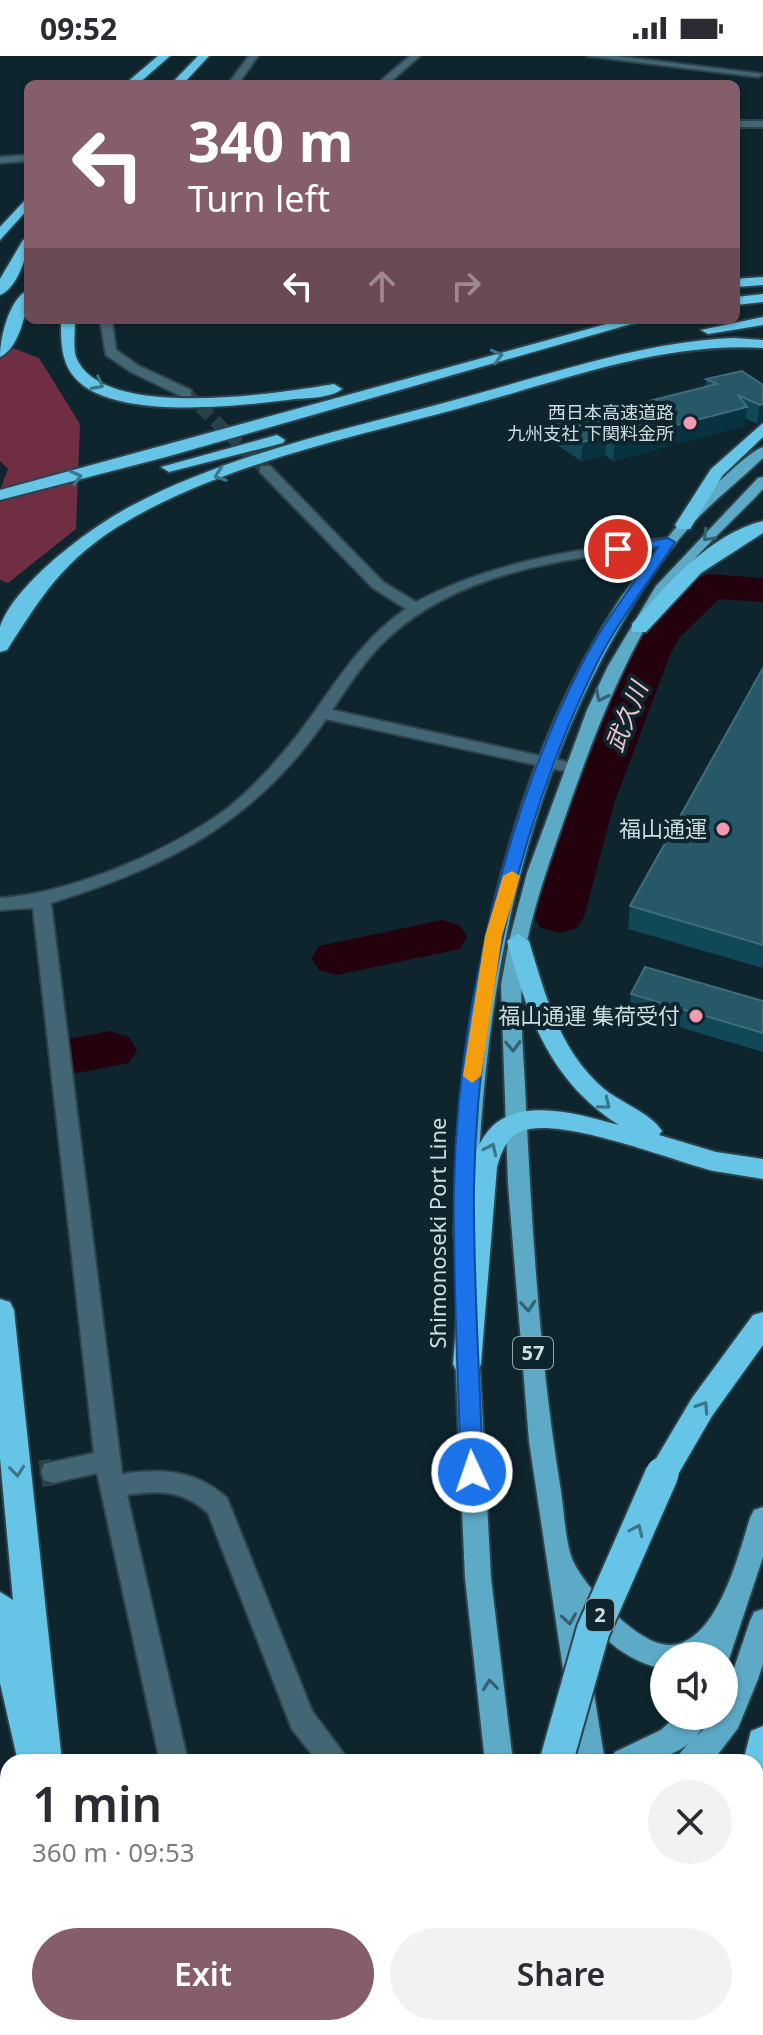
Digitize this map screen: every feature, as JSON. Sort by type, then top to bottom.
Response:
[{"type":"highway","points":[[136,80],[165,56]]},
{"type":"highway","points":[[154,80],[177,56]]},
{"type":"highway","points":[[181,80],[204,56]]},
{"type":"highway","points":[[198,80],[213,56]]},
{"type":"highway","points":[[0,236],[24,206]]},
{"type":"highway","points":[[0,291],[24,250]]},
{"type":"highway","points":[[740,283],[763,281]]},
{"type":"highway","points":[[740,301],[763,298]]},
{"type":"highway","points":[[0,353],[24,302]]},
{"type":"highway","points":[[599,366],[675,339],[763,321]]},
{"type":"highway","points":[[68,324],[66,345],[69,357],[86,378],[114,392],[161,403],[243,402],[436,372]]},
{"type":"highway","points":[[559,339],[598,324]]},
{"type":"highway","points":[[0,495],[146,458],[436,372],[621,324]]},
{"type":"highway","points":[[0,646],[20,609],[59,565],[114,523],[146,505],[272,457],[599,366],[702,344],[763,344]]},
{"type":"highway","points":[[0,509],[272,441],[483,397]]},
{"type":"highway","points":[[684,525],[717,472],[763,428]]},
{"type":"highway","points":[[639,628],[680,579],[725,546],[763,526]]},
{"type":"highway","points":[[518,941],[536,1006],[557,1054],[568,1069],[617,1114],[693,1155]]},
{"type":"highway","points":[[467,1364],[484,1167],[496,1138],[518,1121],[586,1126],[745,1168],[763,1169]]},
{"type":"highway","points":[[0,1310],[44,1754]]},
{"type":"highway","name":"2","points":[[558,1754],[593,1631],[662,1474],[702,1407],[763,1323]]},
{"type":"highway","points":[[0,1606],[31,1754]]},
{"type":"main road","name":"Shimonoseki Port Line","points":[[498,1754],[478,1578],[467,1364],[464,1188],[475,1045],[494,936],[546,761],[590,662],[668,542],[763,451]]},
{"type":"main road","name":"57","points":[[590,1754],[560,1565],[532,1349],[511,985],[518,941],[536,873],[595,710],[639,628],[676,571],[763,481]]},
{"type":"main road","points":[[722,1642],[763,1518]]},
{"type":"main road","points":[[560,1565],[612,1630],[642,1651],[657,1656],[688,1653],[702,1645],[715,1633],[740,1586]]},
{"type":"main road","points":[[701,1754],[708,1749],[727,1720],[763,1621]]},
{"type":"main road","points":[[641,1754],[671,1739],[680,1730]]},
{"type":"street","points":[[236,80],[254,56]]},
{"type":"street","points":[[387,80],[416,56]]},
{"type":"street","points":[[591,56],[760,77],[756,60]]},
{"type":"street","points":[[740,124],[763,124]]},
{"type":"street","points":[[0,160],[24,158]]},
{"type":"street","points":[[106,324],[110,352],[135,369],[186,393]]},
{"type":"street","points":[[265,469],[369,576],[416,609]]},
{"type":"street","points":[[0,904],[41,900],[124,868],[222,819],[279,767],[321,713],[356,659],[384,632],[416,609],[498,570],[537,560],[668,542]]},
{"type":"street","points":[[321,713],[573,768]]},
{"type":"street","points":[[41,900],[110,1474],[172,1754]]},
{"type":"street","points":[[53,1472],[176,1480],[193,1486],[218,1506],[302,1720],[330,1754]]},
{"type":"shaded area","points":[[0,343],[39,358],[80,424],[76,529],[8,583],[0,580],[0,490],[8,469],[0,461]]},
{"type":"building","points":[[742,371],[763,385],[763,404],[738,395],[747,407],[615,441],[607,435],[583,442],[557,424],[717,384],[706,379]]},
{"type":"building","name":"福山通運","points":[[763,668],[763,945],[630,906]]},
{"type":"building","points":[[645,967],[763,1001],[763,1033],[631,994]]},
{"type":"waterway","name":"武久川","points":[[559,917],[592,801],[649,655],[662,632],[709,586],[763,590]]},
{"type":"waterway","name":"武久川","points":[[337,958],[442,937]]},
{"type":"waterway","name":"武久川","points":[[77,1054],[110,1050]]},
{"type":"tunnel","points":[[186,393],[265,469]]},
{"type":"tunnel","points":[[0,1480],[53,1472]]},
{"type":"slow traffic","points":[[472,1076],[494,936],[512,876]]},
{"type":"place","name":"西日本高速道路 九州支社 下関料金所","points":[[690,423]]},
{"type":"place","name":"福山通運","points":[[723,829]]},
{"type":"place","name":"福山通運 集荷受付","points":[[696,1016]]},
{"type":"route","points":[[472,1472],[464,1188],[475,1045],[494,936],[546,761],[590,662],[668,542],[618,549]]}]
